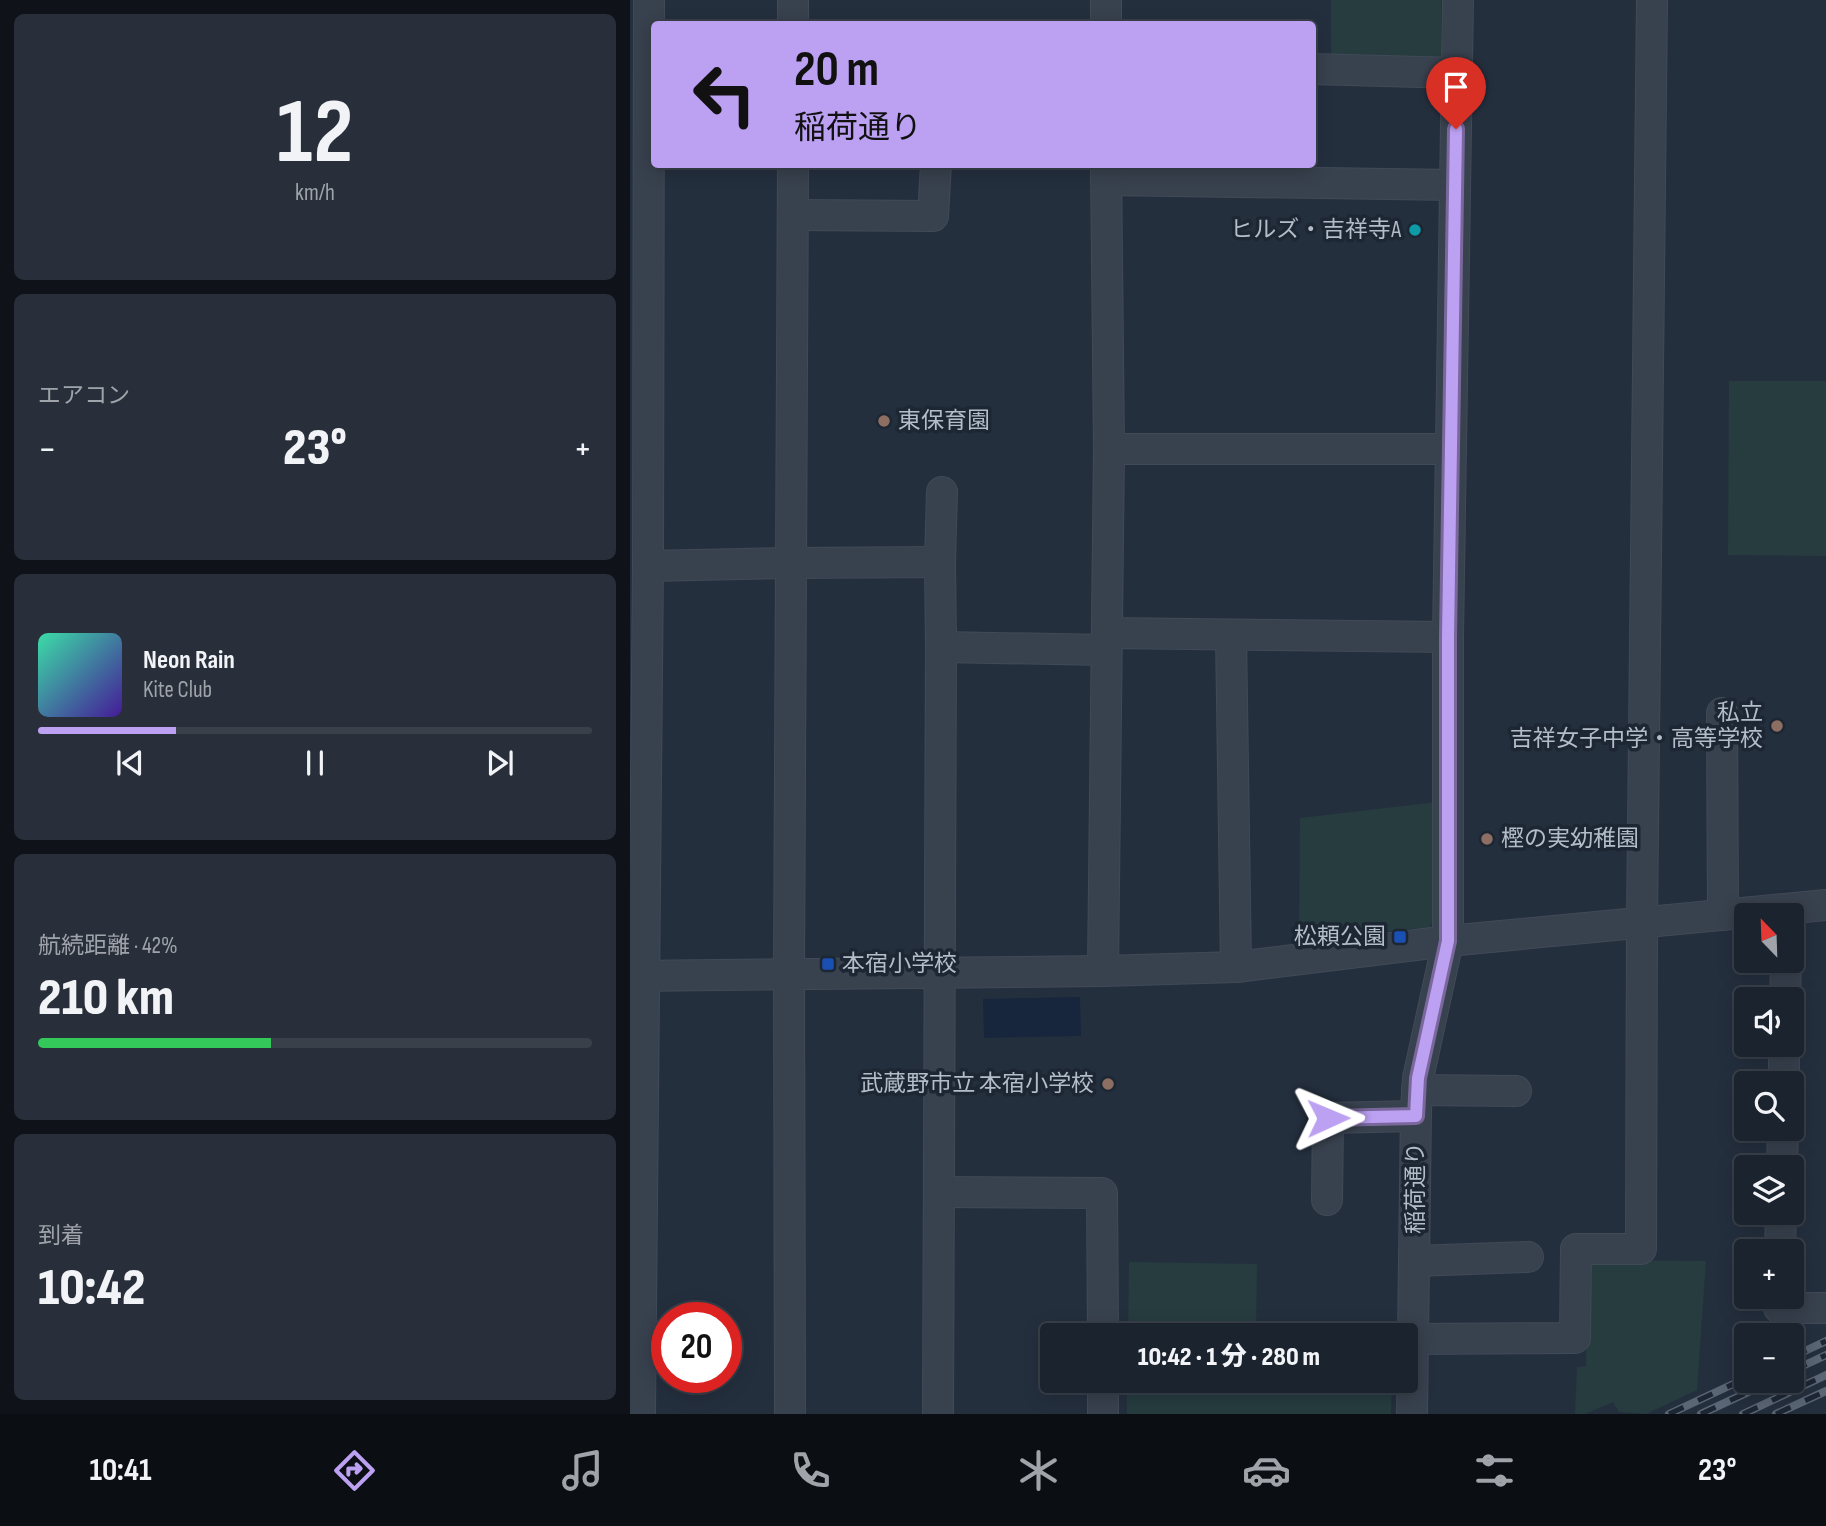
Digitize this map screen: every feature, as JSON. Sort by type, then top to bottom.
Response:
[{"type":"street","points":[[640,1414],[637,976],[648,566],[645,54],[649,0]]},
{"type":"street","points":[[793,0],[793,21]]},
{"type":"street","points":[[1106,0],[1106,21]]},
{"type":"street","name":"稲荷通り","points":[[1414,1323],[1418,1078],[1448,941],[1448,637],[1458,0]]},
{"type":"street","points":[[1418,1339],[1575,1338],[1576,1249],[1642,1249],[1642,922],[1652,0]]},
{"type":"street","points":[[1316,69],[1457,73]]},
{"type":"street","points":[[790,1414],[793,168]]},
{"type":"street","points":[[794,215],[933,216],[936,168]]},
{"type":"street","points":[[1103,971],[1109,449],[1105,172],[1455,185]]},
{"type":"street","points":[[1109,449],[1451,449]]},
{"type":"street","points":[[938,1414],[942,492]]},
{"type":"street","points":[[648,566],[940,562]]},
{"type":"street","points":[[1231,635],[1236,967]]},
{"type":"street","points":[[941,647],[1231,635],[1448,637]]},
{"type":"street","points":[[1722,713],[1723,915]]},
{"type":"street","points":[[1804,909],[1826,905]]},
{"type":"street","points":[[637,976],[1236,967],[1448,941],[1734,914]]},
{"type":"street","points":[[1327,1200],[1328,1118],[1417,1103],[1516,1091]]},
{"type":"street","points":[[940,1192],[1102,1193],[1102,1323]]},
{"type":"street","points":[[1415,1261],[1528,1257]]},
{"type":"street","points":[[1804,1308],[1826,1308]]},
{"type":"street","points":[[1103,1393],[1103,1414]]},
{"type":"street","name":"稲荷通り","points":[[1412,1414],[1413,1393]]},
{"type":"green space","points":[[1331,0],[1441,0],[1441,58],[1331,57]]},
{"type":"green space","points":[[1729,381],[1826,381],[1826,556],[1728,555]]},
{"type":"green space","points":[[1437,802],[1435,919],[1429,927],[1299,940],[1300,818]]},
{"type":"green space","points":[[1588,1260],[1706,1261],[1697,1390],[1646,1414],[1619,1412],[1613,1402],[1585,1414],[1575,1414],[1577,1367],[1586,1366]]},
{"type":"green space","points":[[1129,1262],[1257,1264],[1256,1323],[1128,1323]]},
{"type":"green space","points":[[1127,1393],[1392,1393],[1391,1414],[1127,1414]]},
{"type":"water","points":[[1080,997],[1081,1036],[984,1038],[983,999]]},
{"type":"railway","points":[[1804,1351],[1826,1341]]},
{"type":"railway","points":[[1804,1365],[1826,1355]]},
{"type":"railway","points":[[1743,1414],[1826,1375]]},
{"type":"railway","points":[[1669,1414],[1734,1384]]},
{"type":"railway","points":[[1776,1414],[1826,1391]]},
{"type":"railway","points":[[1701,1414],[1746,1393]]},
{"type":"place","name":"ヒルズ・吉祥寺A","points":[[1415,230]]},
{"type":"place","name":"東保育園","points":[[884,421]]},
{"type":"place","name":"私立 吉祥女子中学・高等学校","points":[[1777,726]]},
{"type":"place","name":"樫の実幼稚園","points":[[1487,839]]},
{"type":"place","name":"松頼公園","points":[[1400,937]]},
{"type":"place","name":"本宿小学校","points":[[828,964]]},
{"type":"place","name":"武蔵野市立 本宿小学校","points":[[1108,1084]]},
{"type":"route","points":[[1328,1118],[1416,1116],[1418,1078],[1448,941],[1448,637],[1456,129]]}]
